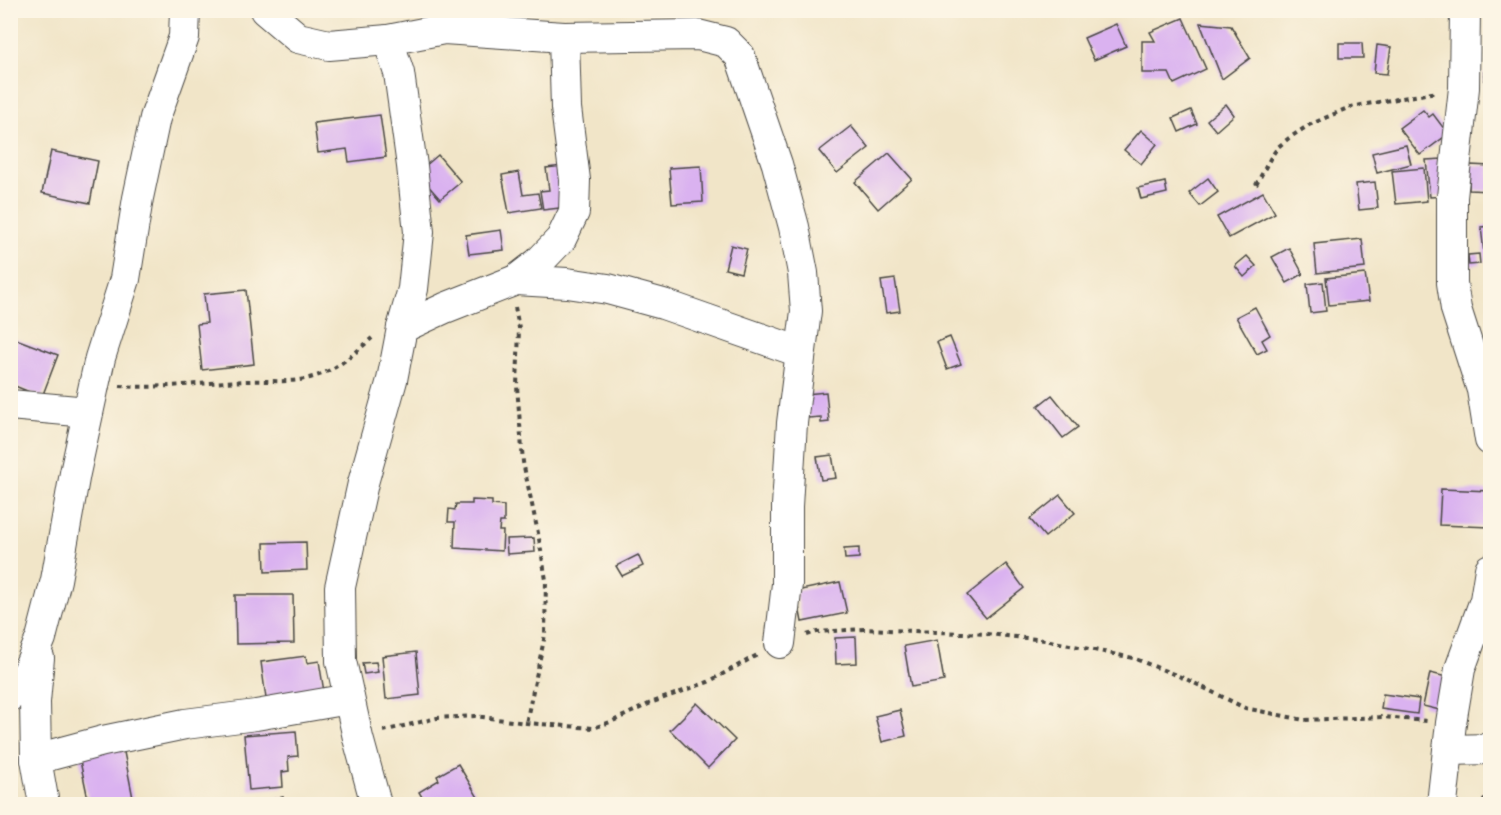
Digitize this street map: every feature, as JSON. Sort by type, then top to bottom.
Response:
[{"type":"street","points":[[10,696],[24,679],[41,638],[56,580],[75,473],[100,358],[125,279],[138,198],[155,118],[184,37],[185,10]]},
{"type":"street","points":[[265,10],[298,38],[329,45],[388,40],[448,20],[564,38],[698,35],[726,42],[740,56],[777,164],[794,227],[803,273],[806,311],[792,423],[787,506],[787,584],[780,643]]},
{"type":"street","points":[[1465,10],[1464,88],[1452,197],[1452,283],[1456,309],[1482,390],[1491,440]]},
{"type":"street","points":[[399,73],[448,20]]},
{"type":"street","points":[[389,332],[513,281],[538,263],[561,239],[574,212],[576,180],[566,108],[564,38]]},
{"type":"street","points":[[376,804],[341,661],[340,587],[363,483],[392,380],[389,332],[412,289],[418,232],[412,166],[399,73],[388,40]]},
{"type":"street","points":[[513,281],[567,283],[608,290],[663,304],[800,352]]},
{"type":"street","points":[[10,405],[91,398]]},
{"type":"street","points":[[1442,804],[1460,669],[1485,600],[1491,569]]},
{"type":"street","points":[[41,638],[35,702],[36,759],[44,804]]},
{"type":"street","points":[[36,759],[103,741],[185,724],[256,715],[349,699]]},
{"type":"street","points":[[1450,736],[1491,749]]},
{"type":"path","points":[[1256,185],[1278,147],[1309,125],[1328,116],[1350,107],[1464,88]]},
{"type":"path","points":[[513,281],[519,328],[517,386],[523,462],[546,580],[545,635],[526,723]]},
{"type":"path","points":[[91,398],[145,388],[249,381],[285,382],[316,376],[346,361],[389,332]]},
{"type":"path","points":[[358,738],[437,718],[475,716],[526,723],[593,728],[653,702],[708,682],[780,643],[817,632],[864,629],[987,634],[1045,640],[1133,658],[1186,679],[1245,708],[1304,720],[1383,717],[1450,736]]},
{"type":"building","points":[[1183,18],[1206,69],[1174,84],[1169,73],[1142,73],[1142,41],[1155,41],[1150,32]]},
{"type":"building","points":[[1200,23],[1231,26],[1250,58],[1222,79]]},
{"type":"building","points":[[1116,24],[1126,46],[1094,60],[1084,38]]},
{"type":"building","points":[[1339,43],[1362,43],[1363,58],[1339,58]]},
{"type":"building","points":[[1377,45],[1391,47],[1387,74],[1374,73]]},
{"type":"building","points":[[1490,71],[1490,102],[1486,102],[1484,72]]},
{"type":"building","points":[[1226,104],[1234,115],[1216,131],[1207,120]]},
{"type":"building","points":[[1191,110],[1197,124],[1179,132],[1173,118]]},
{"type":"building","points":[[1423,110],[1429,117],[1433,114],[1448,134],[1420,155],[1399,128]]},
{"type":"building","points":[[380,115],[386,157],[349,162],[347,149],[318,153],[314,123]]},
{"type":"building","points":[[851,126],[869,148],[837,173],[819,151]]},
{"type":"building","points":[[1141,130],[1157,144],[1141,164],[1124,150]]},
{"type":"building","points":[[1406,145],[1411,164],[1377,173],[1372,153]]},
{"type":"building","points":[[51,151],[98,161],[90,203],[42,193]]},
{"type":"building","points":[[889,153],[912,179],[878,209],[855,182]]},
{"type":"building","points":[[438,155],[461,182],[440,199],[417,173]]},
{"type":"building","points":[[1443,159],[1446,196],[1430,197],[1426,160]]},
{"type":"building","points":[[1470,165],[1490,166],[1490,191],[1469,190]]},
{"type":"building","points":[[563,166],[568,207],[543,210],[540,191],[549,190],[546,168]]},
{"type":"building","points":[[701,166],[703,202],[672,204],[669,168]]},
{"type":"building","points":[[1424,168],[1427,201],[1396,204],[1392,171]]},
{"type":"building","points":[[519,172],[523,195],[538,193],[541,208],[509,213],[502,175]]},
{"type":"building","points":[[1208,178],[1218,192],[1200,206],[1189,193]]},
{"type":"building","points":[[1165,182],[1167,193],[1141,199],[1138,188]]},
{"type":"building","points":[[1375,182],[1378,208],[1359,210],[1356,184]]},
{"type":"building","points":[[1263,192],[1275,213],[1229,238],[1217,217]]},
{"type":"building","points":[[1490,226],[1490,261],[1485,261],[1481,227]]},
{"type":"building","points":[[501,230],[504,250],[469,254],[466,235]]},
{"type":"building","points":[[1362,239],[1365,268],[1317,273],[1314,244]]},
{"type":"building","points":[[731,245],[747,249],[741,273],[725,269]]},
{"type":"building","points":[[1289,248],[1303,274],[1287,283],[1272,257]]},
{"type":"building","points":[[1479,254],[1480,264],[1469,265],[1468,255]]},
{"type":"building","points":[[1247,256],[1256,266],[1244,277],[1235,266]]},
{"type":"building","points":[[1365,274],[1369,301],[1329,305],[1326,278]]},
{"type":"building","points":[[895,279],[900,311],[886,313],[881,281]]},
{"type":"building","points":[[1323,282],[1326,311],[1310,313],[1307,284]]},
{"type":"building","points":[[246,290],[254,364],[202,370],[197,324],[207,323],[204,294]]},
{"type":"building","points":[[1255,307],[1270,335],[1262,340],[1267,349],[1257,354],[1236,317]]},
{"type":"building","points":[[950,337],[961,364],[947,369],[937,342]]},
{"type":"building","points":[[16,339],[58,355],[42,397],[10,384],[10,347],[13,348]]},
{"type":"building","points":[[826,392],[829,422],[821,423],[821,417],[808,418],[806,394]]},
{"type":"building","points":[[1052,395],[1078,427],[1063,438],[1038,406]]},
{"type":"building","points":[[832,455],[836,478],[821,480],[817,457]]},
{"type":"building","points":[[1441,489],[1490,491],[1490,527],[1439,525]]},
{"type":"building","points":[[1060,495],[1075,513],[1045,537],[1030,519]]},
{"type":"building","points":[[472,500],[492,501],[492,505],[504,506],[504,522],[500,522],[499,531],[503,531],[502,551],[454,548],[455,522],[448,522],[449,509],[455,510],[456,504],[472,504]]},
{"type":"building","points":[[534,538],[535,552],[507,554],[506,539]]},
{"type":"building","points":[[306,542],[307,570],[265,572],[264,543]]},
{"type":"building","points":[[859,548],[859,558],[845,559],[844,549]]},
{"type":"building","points":[[638,555],[643,566],[622,576],[616,566]]},
{"type":"building","points":[[1006,564],[1024,588],[986,618],[967,595]]},
{"type":"building","points":[[840,582],[847,613],[802,622],[796,591]]},
{"type":"building","points":[[235,595],[293,595],[294,643],[236,644]]},
{"type":"building","points":[[856,637],[857,663],[836,664],[835,638]]},
{"type":"building","points":[[937,640],[944,681],[911,687],[904,646]]},
{"type":"building","points":[[416,652],[420,695],[386,699],[382,656]]},
{"type":"building","points":[[306,656],[307,663],[319,661],[325,698],[267,706],[261,662]]},
{"type":"building","points":[[376,662],[378,672],[364,674],[362,663]]},
{"type":"building","points":[[1430,673],[1451,678],[1444,711],[1423,706]]},
{"type":"building","points":[[1383,694],[1419,699],[1417,714],[1381,709]]},
{"type":"building","points":[[697,703],[735,740],[708,768],[670,730]]},
{"type":"building","points":[[900,710],[906,736],[882,742],[875,716]]},
{"type":"building","points":[[296,731],[298,756],[288,757],[289,771],[282,772],[283,787],[249,790],[244,735]]},
{"type":"building","points":[[123,747],[133,798],[89,804],[79,756]]},
{"type":"building","points":[[458,764],[482,804],[426,804],[419,792],[439,780],[437,776]]},
{"type":"building","points":[[283,797],[284,804],[252,804],[252,803]]},
{"type":"building","points":[[1483,799],[1490,799],[1490,804],[1483,804]]}]
